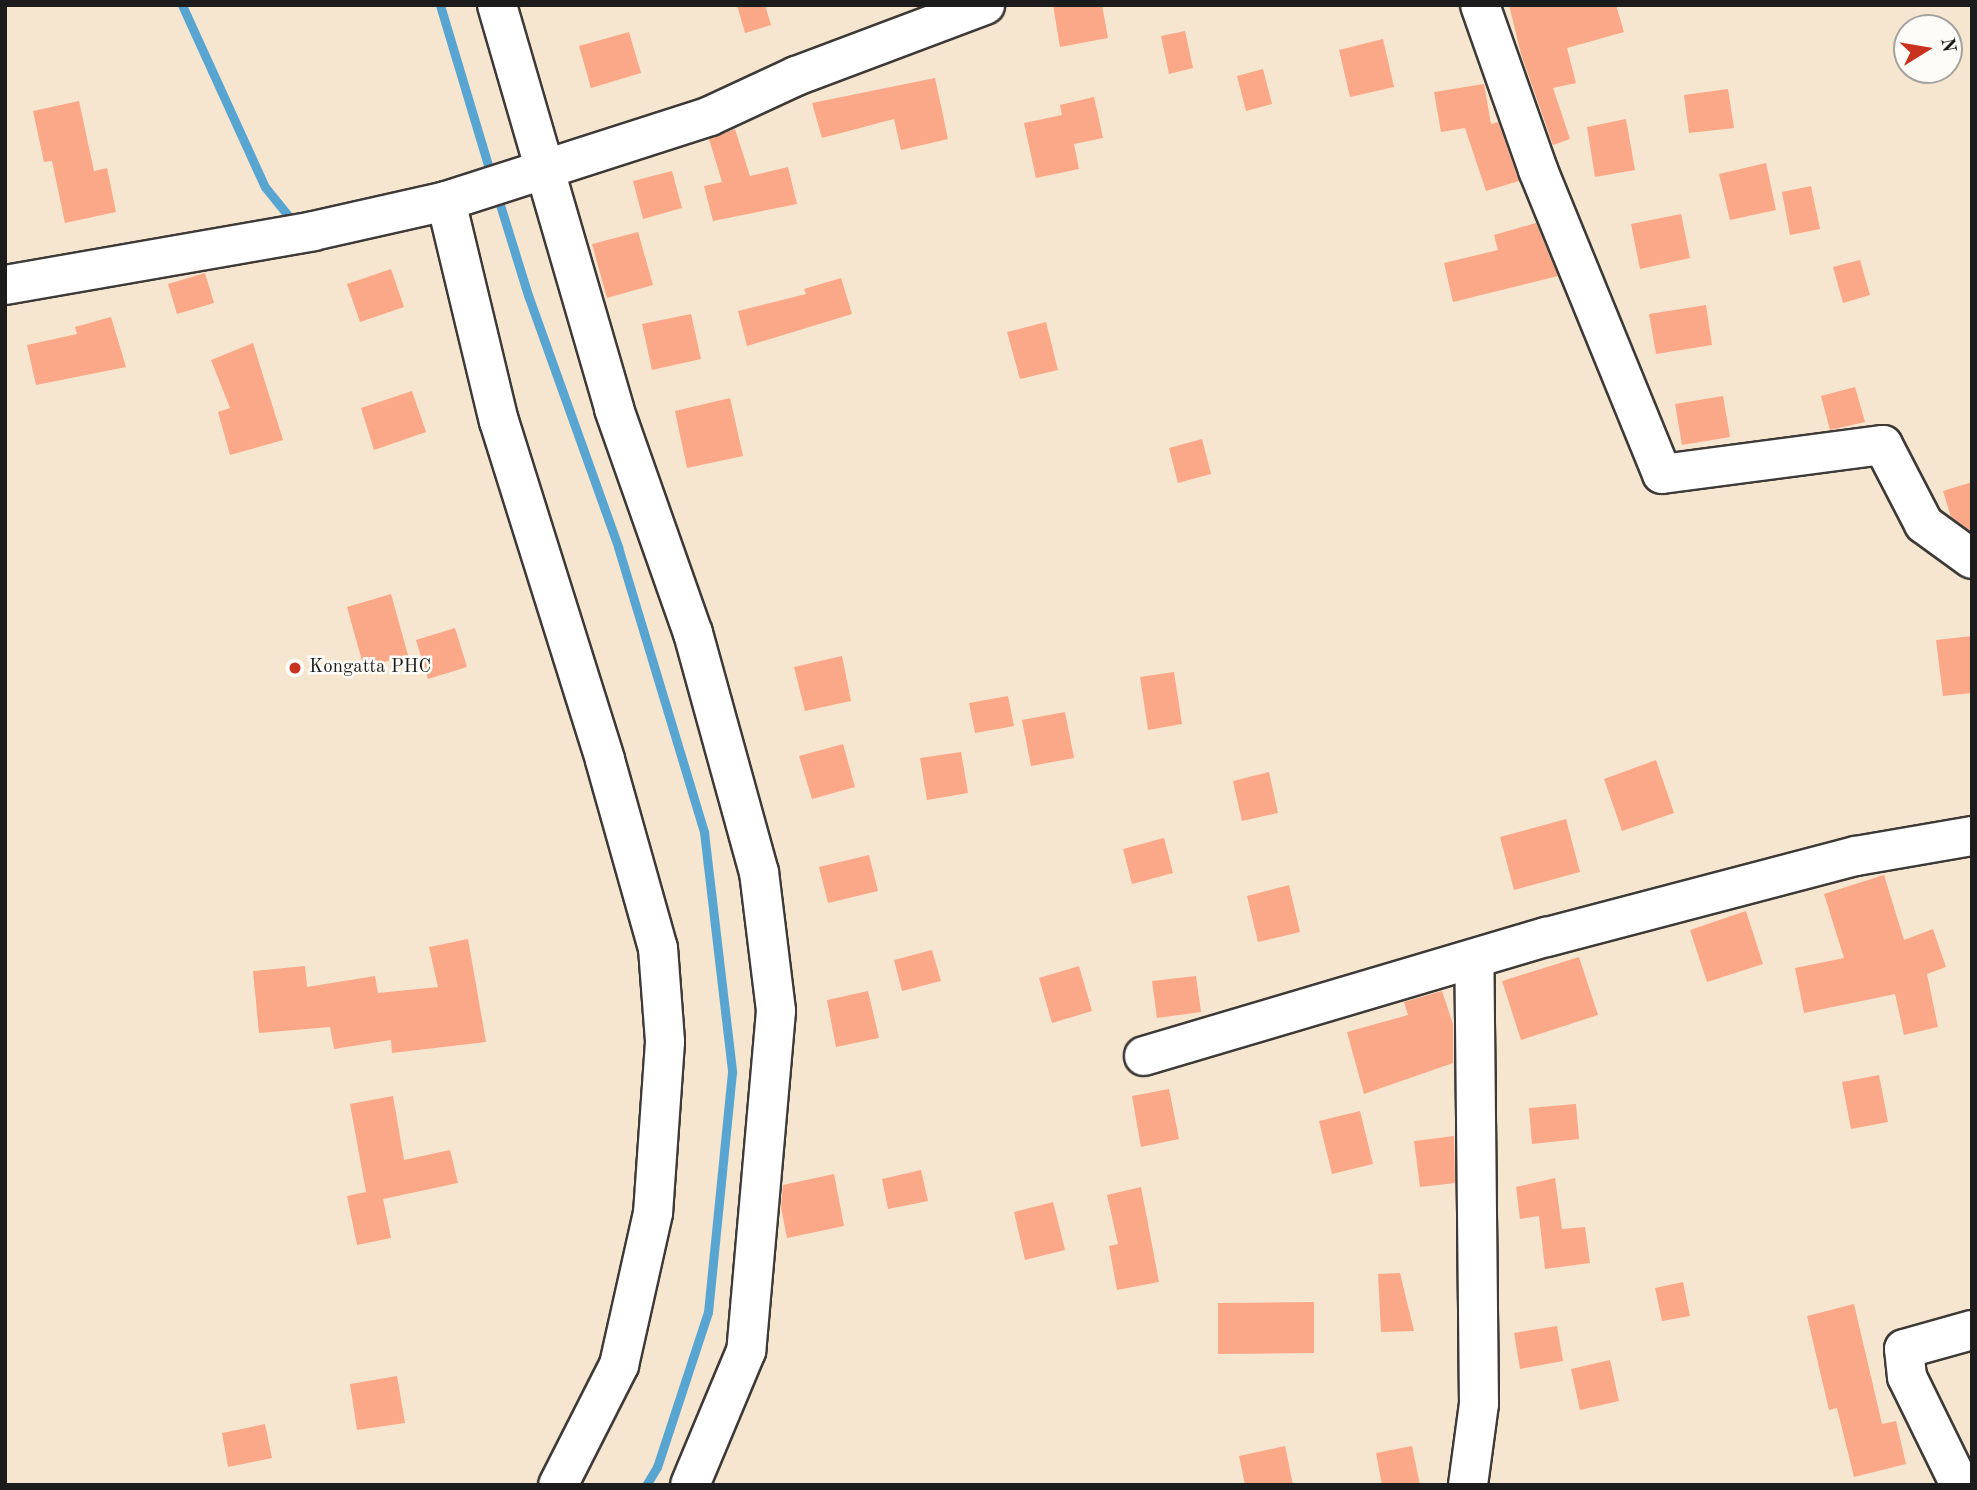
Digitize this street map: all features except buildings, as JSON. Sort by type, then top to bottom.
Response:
[{"type":"street","points":[[497,5],[532,176],[693,633],[759,872],[776,1011],[746,1351],[690,1485]]},
{"type":"street","points":[[5,285],[313,230],[446,201],[532,176],[710,116],[796,76],[985,5]]},
{"type":"street","points":[[1480,5],[1538,170],[1662,474],[1883,445],[1924,524],[1972,559]]},
{"type":"street","points":[[446,201],[499,421],[606,760],[658,948],[665,1042],[653,1213],[619,1365],[558,1485]]},
{"type":"street","points":[[1144,1056],[1474,961],[1547,937],[1856,856],[1972,836]]},
{"type":"street","points":[[1468,1485],[1479,1404],[1474,961]]},
{"type":"street","points":[[1960,1485],[1907,1377],[1904,1349],[1972,1330]]},
{"type":"waterway","points":[[182,5],[265,187],[289,217]]},
{"type":"waterway","points":[[440,5],[492,178]]},
{"type":"waterway","points":[[497,195],[528,295],[618,547],[704,832],[732,1072],[708,1312],[657,1467],[646,1485]]},
{"type":"place","name":"Kongatta PHC","points":[[295,668]]}]
